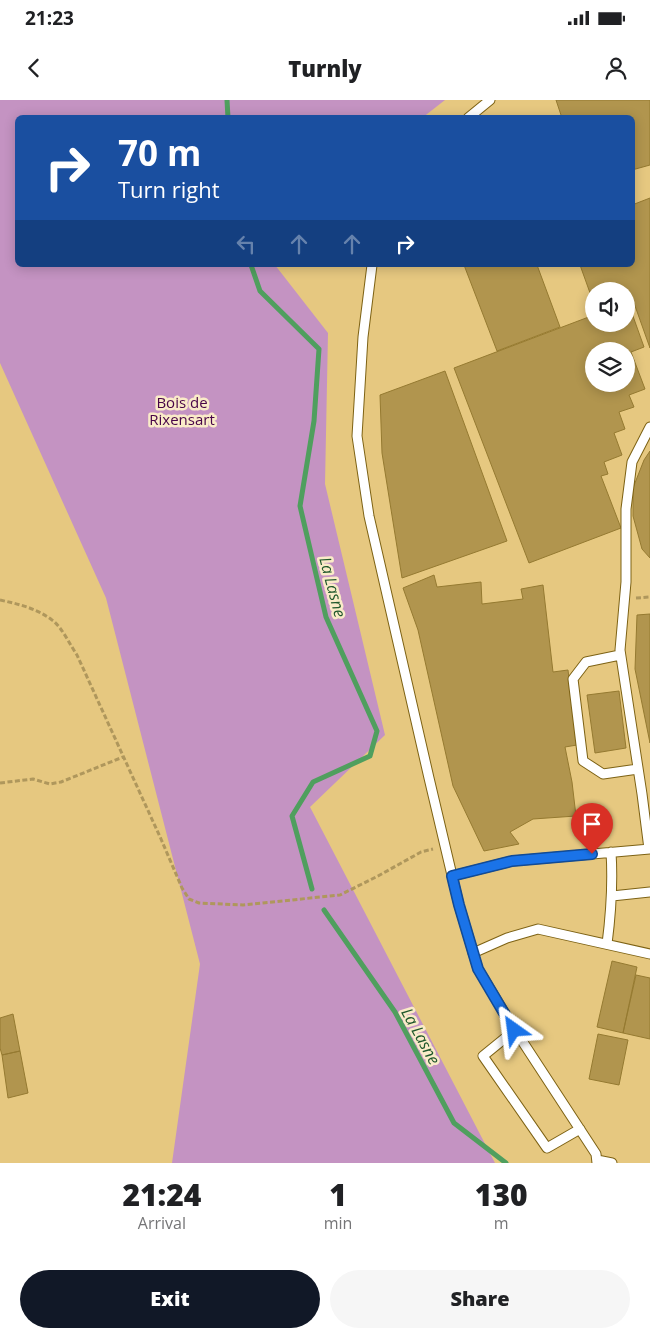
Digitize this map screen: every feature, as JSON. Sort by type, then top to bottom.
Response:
[{"type":"lane","points":[[472,115],[490,100]]},
{"type":"lane","points":[[372,267],[362,337],[356,436],[369,516],[459,905],[478,969],[514,1030],[596,1154],[597,1161],[612,1163]]},
{"type":"lane","points":[[452,876],[512,861],[649,849],[620,655],[626,582],[626,509],[628,490],[632,462],[650,426]]},
{"type":"lane","points":[[620,655],[586,662],[572,679],[583,761],[603,774],[638,768]]},
{"type":"lane","points":[[606,944],[611,915],[613,875],[611,852]]},
{"type":"lane","points":[[612,896],[650,892]]},
{"type":"lane","points":[[473,953],[507,938],[538,929],[650,954]]},
{"type":"lane","points":[[514,1030],[483,1056],[547,1148],[580,1129]]},
{"type":"path","points":[[0,600],[28,607],[53,620],[77,656],[189,900],[199,903],[242,905],[340,894],[378,876],[421,852],[446,847]]},
{"type":"path","points":[[0,784],[33,779],[50,784],[61,782],[123,757]]},
{"type":"green space","name":"Bois de Rixensart","points":[[0,100],[445,100],[426,115],[15,115],[15,267],[277,267],[328,333],[325,484],[385,735],[310,807],[495,1163],[172,1163],[200,964],[106,598],[0,363]]},
{"type":"building","points":[[556,100],[650,100],[650,165],[635,169],[635,115],[561,115]]},
{"type":"building","points":[[650,198],[650,348],[635,306],[635,282],[586,282],[581,267],[635,267],[635,204]]},
{"type":"building","points":[[465,267],[538,267],[560,327],[497,351]]},
{"type":"building","points":[[585,318],[585,332],[635,332],[635,322],[644,347],[635,350],[635,342],[585,342],[585,392],[635,392],[635,363],[645,389],[629,395],[634,407],[619,412],[625,429],[614,433],[622,455],[604,462],[608,474],[601,476],[621,528],[529,563],[454,368]]},
{"type":"building","points":[[445,371],[507,541],[402,578],[382,453],[380,395]]},
{"type":"building","points":[[650,451],[650,558],[642,549],[633,516],[633,488],[644,460]]},
{"type":"building","points":[[434,575],[437,587],[481,582],[482,604],[523,599],[521,589],[543,585],[553,672],[568,670],[577,745],[565,747],[576,816],[533,819],[510,832],[519,844],[484,851],[453,786],[418,630],[403,588]]},
{"type":"building","points":[[650,614],[650,743],[635,669],[637,615]]},
{"type":"building","points":[[619,691],[626,748],[595,753],[587,695]]},
{"type":"building","points":[[612,961],[637,967],[623,1033],[597,1027]]},
{"type":"building","points":[[636,975],[650,978],[650,1039],[623,1033]]},
{"type":"building","points":[[13,1014],[20,1051],[2,1055],[0,1048],[0,1018]]},
{"type":"building","points":[[598,1034],[628,1040],[619,1085],[589,1079]]},
{"type":"building","points":[[20,1051],[28,1093],[8,1098],[2,1055]]},
{"type":"waterway","name":"La Lasne","points":[[227,100],[228,115]]},
{"type":"waterway","name":"La Lasne","points":[[252,267],[260,291],[319,349],[314,421],[300,506],[326,617],[377,731],[370,756],[313,782],[292,816],[312,889]]},
{"type":"waterway","name":"La Lasne","points":[[324,910],[395,1012],[454,1123],[506,1163]]},
{"type":"route","points":[[514,1030],[478,969],[452,876],[512,861],[592,854]]}]
